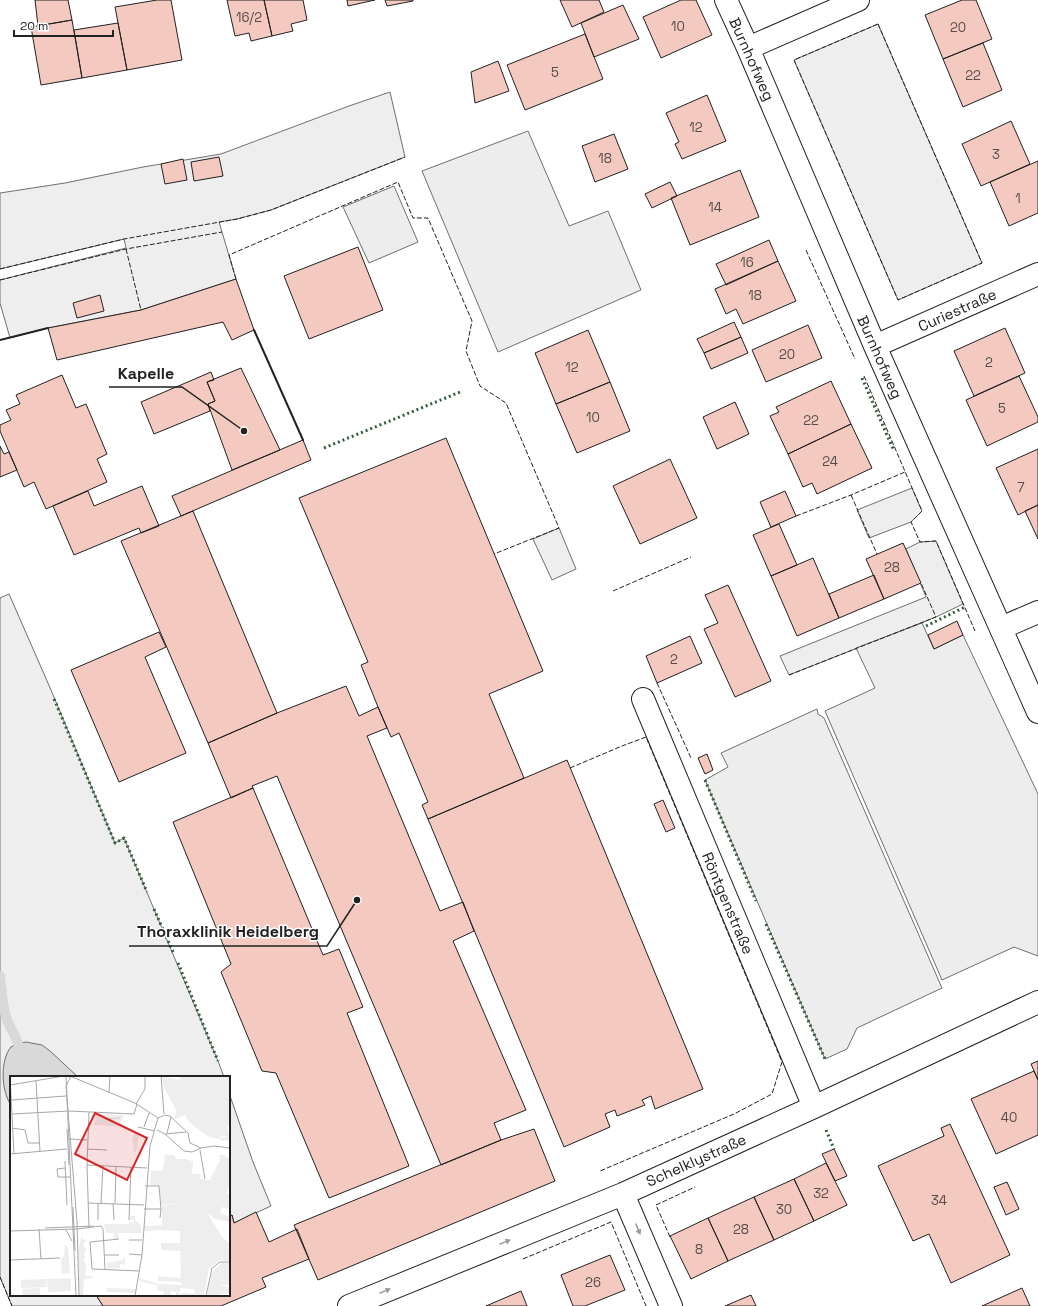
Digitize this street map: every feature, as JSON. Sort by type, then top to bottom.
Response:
[{"type":"street","name":"Burnhofweg","points":[[726,0],[748,48],[875,346],[1038,712]]},
{"type":"street","points":[[748,48],[858,0]]},
{"type":"street","name":"Curiestraße","points":[[875,346],[1038,274]]},
{"type":"street","points":[[1001,628],[1038,612]]},
{"type":"street","name":"Röntgenstraße","points":[[643,699],[814,1107]]},
{"type":"street","name":"Schelklystraße","points":[[349,1306],[623,1194],[814,1107],[1038,1002]]},
{"type":"street","points":[[623,1194],[671,1306]]},
{"type":"shaded area","points":[[878,24],[982,263],[898,300],[794,60]]},
{"type":"shaded area","points":[[390,92],[405,157],[271,210],[219,222],[236,279],[141,310],[48,328],[10,338],[0,303],[0,280],[126,248],[124,239],[0,269],[0,193],[65,183],[143,167],[221,154]]},
{"type":"shaded area","points":[[528,131],[569,226],[608,211],[641,290],[498,352],[422,171]]},
{"type":"shaded area","points":[[394,186],[418,242],[369,263],[343,207]]},
{"type":"shaded area","points":[[912,488],[922,511],[911,522],[869,538],[857,510]]},
{"type":"shaded area","points":[[559,528],[576,569],[552,580],[533,539]]},
{"type":"shaded area","points":[[936,541],[963,604],[936,617],[789,675],[780,656],[926,597],[906,549],[920,542]]},
{"type":"shaded area","points":[[9,594],[115,843],[124,838],[224,1076],[10,1076],[10,1296],[97,1296],[103,1306],[12,1306],[0,1277],[0,598]]},
{"type":"shaded area","points":[[922,623],[934,649],[963,635],[1038,794],[1038,956],[1014,947],[942,980],[825,711],[875,688],[856,648]]},
{"type":"shaded area","points":[[817,709],[818,714],[824,718],[942,988],[857,1028],[847,1049],[825,1059],[705,780],[728,767],[721,753]]},
{"type":"shaded area","points":[[26,1042],[42,1045],[77,1076],[10,1076],[10,1103],[5,1092],[3,1076],[4,1067],[7,1053],[11,1047]]},
{"type":"shaded area","points":[[230,1096],[253,1162],[271,1206],[234,1223],[232,1215],[230,1216]]},
{"type":"building","points":[[35,0],[68,0],[72,20],[38,26]]},
{"type":"building","points":[[157,0],[171,0],[182,60],[127,70],[115,7]]},
{"type":"building","points":[[227,0],[264,0],[272,36],[251,41],[249,33],[235,36]]},
{"type":"building","points":[[264,0],[303,0],[307,20],[291,24],[293,31],[272,36]]},
{"type":"building","points":[[347,0],[375,0],[348,6]]},
{"type":"building","points":[[385,0],[413,0],[413,1],[387,6]]},
{"type":"building","points":[[560,0],[599,0],[604,12],[572,27]]},
{"type":"building","points":[[681,0],[696,0],[712,35],[661,58],[643,17]]},
{"type":"building","points":[[962,0],[976,0],[992,39],[943,59],[925,15]]},
{"type":"building","points":[[623,5],[639,39],[594,57],[581,23]]},
{"type":"building","points":[[72,20],[82,78],[41,85],[31,27]]},
{"type":"building","points":[[118,23],[127,70],[82,78],[74,30]]},
{"type":"building","points":[[585,34],[603,79],[525,110],[507,65]]},
{"type":"building","points":[[983,43],[1002,90],[963,107],[943,59]]},
{"type":"building","points":[[498,61],[509,91],[475,103],[471,72]]},
{"type":"building","points":[[707,95],[726,141],[682,159],[675,144],[679,142],[666,113]]},
{"type":"building","points":[[1011,121],[1030,164],[981,186],[962,144]]},
{"type":"building","points":[[614,134],[628,169],[595,182],[582,146]]},
{"type":"building","points":[[219,157],[223,176],[194,181],[191,162]]},
{"type":"building","points":[[183,159],[187,180],[165,184],[161,164]]},
{"type":"building","points":[[1038,161],[1038,213],[1009,226],[990,182]]},
{"type":"building","points":[[740,170],[759,217],[690,245],[671,198]]},
{"type":"building","points":[[670,182],[677,196],[652,208],[645,194]]},
{"type":"building","points":[[769,240],[778,261],[726,285],[716,264]]},
{"type":"building","points":[[358,247],[383,310],[309,339],[284,276]]},
{"type":"building","points":[[778,261],[796,301],[743,324],[736,309],[726,314],[715,289]]},
{"type":"building","points":[[236,279],[254,330],[232,340],[223,322],[57,360],[48,328],[141,310]]},
{"type":"building","points":[[100,295],[104,311],[77,318],[73,303]]},
{"type":"building","points":[[734,322],[741,337],[704,353],[697,339]]},
{"type":"building","points":[[808,325],[822,358],[766,382],[752,350]]},
{"type":"building","points":[[1005,328],[1025,373],[974,396],[954,351]]},
{"type":"building","points":[[588,330],[610,382],[556,404],[535,353]]},
{"type":"building","points":[[741,337],[748,353],[711,369],[704,353]]},
{"type":"building","points":[[241,368],[280,450],[232,470],[208,404],[215,401],[207,382]]},
{"type":"building","points":[[211,372],[214,380],[207,382],[215,401],[208,404],[210,411],[154,434],[141,402]]},
{"type":"building","points":[[62,375],[76,408],[86,404],[107,454],[97,459],[107,482],[46,509],[34,482],[24,487],[0,431],[0,425],[11,420],[6,410],[20,404],[16,395]]},
{"type":"building","points":[[1019,376],[1038,417],[1038,422],[987,446],[966,400]]},
{"type":"building","points":[[831,381],[851,424],[788,454],[770,416],[779,412],[776,407]]},
{"type":"building","points":[[610,382],[630,431],[577,453],[556,404]]},
{"type":"building","points":[[735,402],[749,434],[717,449],[703,417]]},
{"type":"building","points":[[851,424],[872,468],[817,494],[812,483],[803,487],[788,454]]},
{"type":"building","points":[[446,438],[543,671],[489,694],[524,778],[428,819],[422,805],[428,802],[399,733],[391,737],[378,707],[361,665],[368,662],[299,498]]},
{"type":"building","points":[[303,440],[311,460],[181,516],[172,496]]},
{"type":"building","points":[[0,446],[4,454],[9,452],[17,470],[0,477]]},
{"type":"building","points":[[1038,449],[1038,505],[1018,515],[996,468]]},
{"type":"building","points":[[670,459],[697,518],[640,544],[613,486]]},
{"type":"building","points":[[142,486],[159,526],[141,533],[139,528],[74,555],[53,506],[88,491],[94,506]]},
{"type":"building","points":[[785,491],[796,516],[771,527],[760,502]]},
{"type":"building","points":[[1038,505],[1038,539],[1025,511]]},
{"type":"building","points":[[193,511],[277,713],[208,743],[121,541]]},
{"type":"building","points":[[779,524],[797,565],[771,576],[753,535]]},
{"type":"building","points":[[903,543],[921,583],[884,599],[866,559]]},
{"type":"building","points":[[813,558],[839,618],[797,636],[771,576]]},
{"type":"building","points":[[874,575],[884,599],[839,618],[829,594]]},
{"type":"building","points":[[728,585],[771,681],[735,697],[704,629],[718,623],[705,595]]},
{"type":"building","points":[[957,621],[963,635],[934,649],[928,635]]},
{"type":"building","points":[[159,632],[166,647],[145,657],[186,753],[119,782],[71,670]]},
{"type":"building","points":[[690,636],[702,663],[657,683],[646,656]]},
{"type":"building","points":[[346,686],[359,716],[378,707],[387,728],[367,736],[440,911],[463,902],[474,931],[453,941],[526,1110],[494,1123],[501,1140],[441,1165],[277,776],[252,786],[253,788],[231,798],[208,743],[277,713]]},
{"type":"building","points":[[707,754],[713,770],[705,774],[698,758]]},
{"type":"building","points":[[567,760],[703,1089],[655,1109],[651,1096],[642,1100],[645,1105],[617,1116],[615,1110],[605,1114],[610,1127],[564,1147],[428,819]]},
{"type":"building","points":[[253,788],[323,955],[339,949],[363,1007],[347,1013],[409,1166],[329,1198],[276,1073],[262,1071],[221,972],[231,964],[173,822]]},
{"type":"building","points":[[663,800],[675,828],[666,832],[654,804]]},
{"type":"building","points":[[1038,1061],[1038,1080],[1031,1064]]},
{"type":"building","points":[[1034,1071],[1038,1080],[1038,1135],[996,1154],[971,1099]]},
{"type":"building","points":[[950,1124],[1010,1255],[951,1283],[929,1234],[913,1241],[878,1166],[944,1136],[941,1128]]},
{"type":"building","points":[[534,1129],[555,1181],[318,1280],[294,1225],[501,1140]]},
{"type":"building","points":[[834,1149],[847,1176],[835,1181],[822,1154]]},
{"type":"building","points":[[826,1163],[847,1205],[814,1221],[794,1179]]},
{"type":"building","points":[[794,1179],[814,1221],[774,1240],[754,1197]]},
{"type":"building","points":[[1007,1182],[1019,1209],[1006,1215],[994,1187]]},
{"type":"building","points":[[754,1197],[774,1240],[728,1261],[708,1218]]},
{"type":"building","points":[[256,1212],[269,1242],[297,1229],[309,1259],[262,1278],[266,1287],[221,1306],[103,1306],[97,1296],[230,1296],[230,1216],[232,1215],[234,1223]]},
{"type":"building","points":[[708,1218],[728,1261],[691,1279],[670,1236]]},
{"type":"building","points":[[610,1255],[625,1290],[585,1306],[573,1306],[561,1275]]},
{"type":"building","points":[[1022,1288],[1030,1306],[982,1306]]},
{"type":"building","points":[[521,1291],[527,1306],[486,1306]]},
{"type":"building","points":[[751,1295],[756,1306],[725,1306]]},
{"type":"waterway","points":[[0,976],[5,1015],[18,1044]]},
{"type":"hedge","points":[[862,378],[894,451]]},
{"type":"hedge","points":[[324,448],[460,392]]},
{"type":"hedge","points":[[926,626],[965,607]]},
{"type":"hedge","points":[[54,699],[115,843],[124,838],[147,892]]},
{"type":"hedge","points":[[705,780],[756,901]]},
{"type":"hedge","points":[[154,909],[173,952]]},
{"type":"hedge","points":[[766,924],[825,1059]]},
{"type":"hedge","points":[[178,963],[218,1061]]},
{"type":"hedge","points":[[826,1130],[834,1149]]},
{"type":"fence","points":[[878,24],[982,263],[898,300],[794,60],[878,24]]},
{"type":"fence","points":[[0,269],[124,239],[237,219],[271,210],[405,157]]},
{"type":"fence","points":[[236,279],[229,255],[398,182],[413,218],[428,218],[472,321],[466,351],[480,386],[506,403],[559,528],[494,554]]},
{"type":"fence","points":[[0,280],[126,249],[222,232]]},
{"type":"fence","points":[[126,249],[141,310]]},
{"type":"fence","points":[[806,250],[855,359]]},
{"type":"fence","points":[[864,376],[922,511],[911,522],[920,542],[936,541],[975,631]]},
{"type":"fence","points":[[796,516],[905,472]]},
{"type":"fence","points":[[851,495],[877,554]]},
{"type":"fence","points":[[613,591],[691,557]]},
{"type":"fence","points":[[789,675],[936,617],[921,583]]},
{"type":"fence","points":[[657,683],[691,758]]},
{"type":"fence","points":[[570,768],[646,737],[782,1062],[772,1094],[734,1114],[600,1171]]},
{"type":"fence","points":[[670,1237],[656,1205],[695,1187]]},
{"type":"fence","points":[[523,1259],[611,1222],[646,1306]]},
{"type":"fence","points":[[0,1277],[12,1306]]},
{"type":"wall","points":[[0,340],[48,328]]},
{"type":"wall","points":[[254,330],[303,440]]},
{"type":"place","name":"Kapelle","points":[[244,431]]},
{"type":"place","name":"Thoraxklinik Heidelberg","points":[[357,900]]}]
